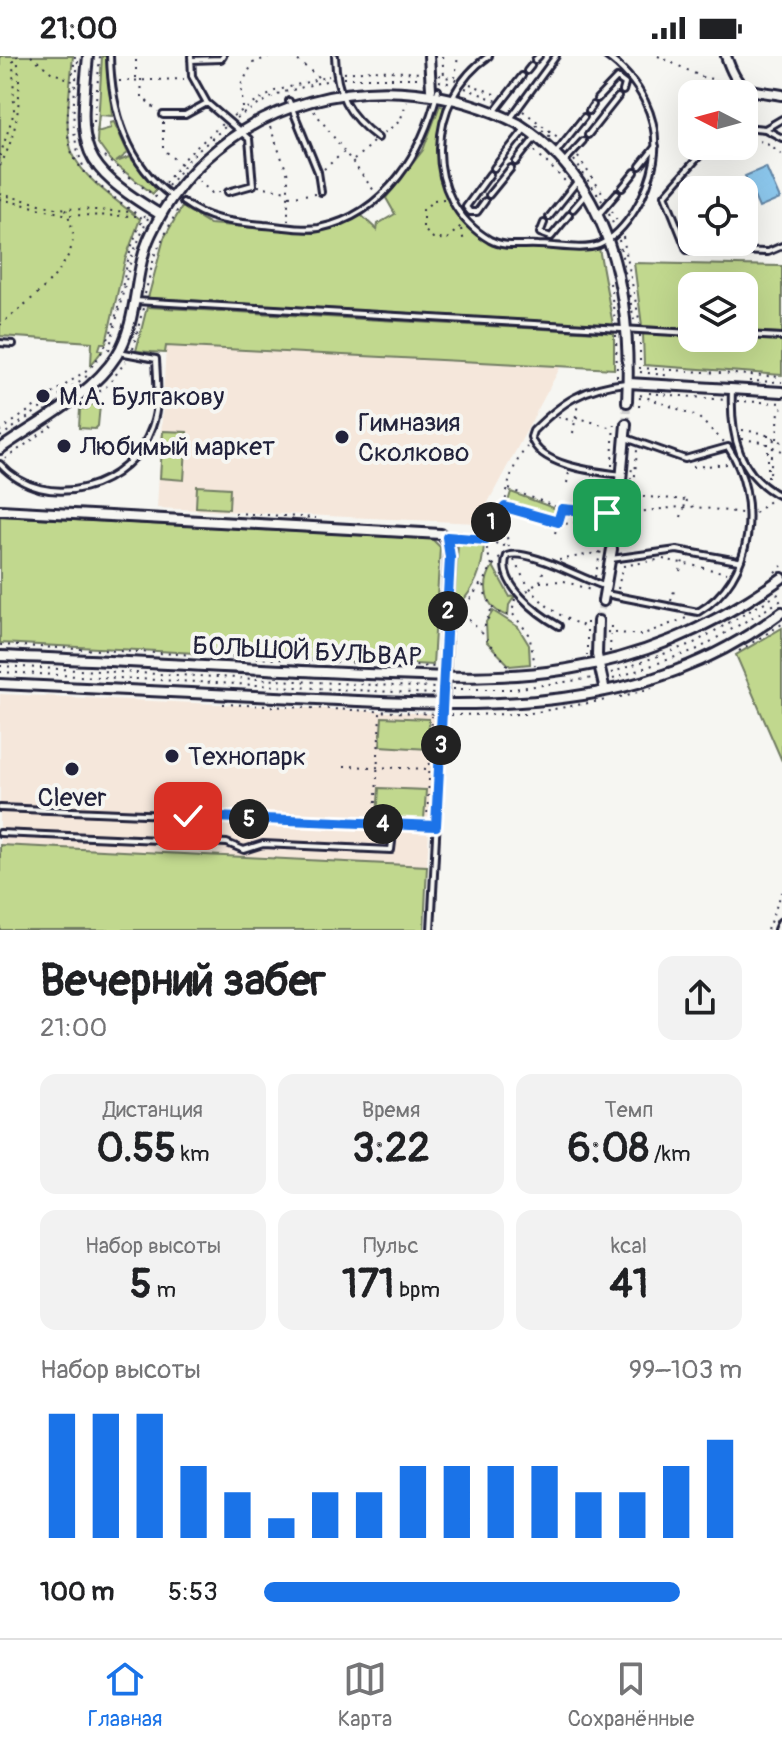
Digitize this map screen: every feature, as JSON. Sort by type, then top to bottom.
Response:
[{"type":"street","points":[[88,56],[83,141],[101,170],[161,215]]},
{"type":"street","points":[[429,56],[434,90]]},
{"type":"street","points":[[726,56],[736,85],[742,89],[782,95]]},
{"type":"street","points":[[0,449],[94,382],[119,352],[146,246],[173,197],[206,157],[238,129],[289,101],[338,89],[379,85],[453,94],[495,111],[536,137],[563,163],[599,214],[608,237],[623,295],[628,383],[634,405]]},
{"type":"street","points":[[628,383],[732,395],[782,392]]},
{"type":"street","points":[[621,525],[623,475],[632,440],[626,424]]},
{"type":"street","points":[[0,510],[427,532],[447,537],[450,557],[441,691],[443,705]]},
{"type":"street","points":[[604,594],[611,554]]},
{"type":"street","name":"БОЛЬШОЙ БУЛЬВАР","points":[[0,656],[444,677],[544,675],[628,657],[701,627],[782,578]]},
{"type":"street","name":"БОЛЬШОЙ БУЛЬВАР","points":[[0,684],[443,705],[537,704],[605,691],[692,662],[782,612]]},
{"type":"street","points":[[598,621],[598,664],[605,691]]},
{"type":"street","points":[[779,930],[782,923]]},
{"type":"lane","points":[[110,56],[114,105],[125,136],[161,188],[173,197]]},
{"type":"lane","points":[[223,56],[221,59],[191,58],[194,80],[207,103],[249,139],[253,185],[228,192]]},
{"type":"lane","points":[[335,56],[338,89],[347,110],[378,138]]},
{"type":"lane","points":[[489,56],[461,82],[453,94],[438,139],[438,156],[454,200],[465,216],[492,241],[505,245],[594,246],[632,213],[649,183],[656,146],[652,122],[638,87],[606,56]]},
{"type":"lane","points":[[510,119],[556,56]]},
{"type":"lane","points":[[495,111],[522,76]]},
{"type":"lane","points":[[597,99],[617,78],[625,84],[623,91]]},
{"type":"lane","points":[[183,202],[213,220],[321,228],[379,197],[401,174],[422,141],[434,90]]},
{"type":"lane","points":[[588,135],[618,97]]},
{"type":"lane","points":[[289,101],[318,172],[321,192]]},
{"type":"lane","points":[[163,115],[185,115],[207,103]]},
{"type":"lane","points":[[589,111],[593,105]]},
{"type":"lane","points":[[555,153],[584,117]]},
{"type":"lane","points":[[765,129],[782,119]]},
{"type":"lane","points":[[758,128],[782,138]]},
{"type":"lane","points":[[494,168],[525,129]]},
{"type":"lane","points":[[516,162],[536,137]]},
{"type":"lane","points":[[563,163],[583,141]]},
{"type":"lane","points":[[640,166],[656,146]]},
{"type":"lane","points":[[696,160],[665,195],[687,250],[768,252],[782,246]]},
{"type":"lane","points":[[489,195],[511,168]]},
{"type":"lane","points":[[622,188],[635,172]]},
{"type":"lane","points":[[485,201],[477,212],[466,207],[490,174]]},
{"type":"lane","points":[[549,217],[578,182]]},
{"type":"lane","points":[[599,214],[617,193]]},
{"type":"lane","points":[[573,209],[586,194]]},
{"type":"lane","points":[[544,223],[540,233],[551,237],[569,215]]},
{"type":"lane","points":[[133,301],[678,332]]},
{"type":"lane","points":[[758,336],[782,337]]},
{"type":"lane","points":[[0,343],[13,344]]},
{"type":"lane","points":[[0,463],[25,483],[52,490],[76,490],[101,483],[129,464],[152,427],[158,389],[156,359],[119,352]]},
{"type":"lane","points":[[623,475],[570,467],[532,442],[533,431],[578,393],[628,383]]},
{"type":"lane","points":[[732,395],[732,430],[745,465],[768,489],[780,496]]},
{"type":"lane","points":[[559,626],[538,613],[514,586],[505,566],[505,558],[511,553],[546,562],[594,583],[604,594],[698,612],[710,605],[732,576],[739,561],[750,514],[748,492],[738,463],[728,447],[695,459],[681,459],[632,440]]},
{"type":"lane","points":[[611,554],[624,558],[677,550],[739,561]]},
{"type":"lane","points":[[431,930],[443,705]]},
{"type":"lane","points":[[0,808],[436,826]]},
{"type":"lane","points":[[0,833],[227,843],[244,850],[263,844],[391,850],[394,825]]},
{"type":"path","points":[[0,156],[14,112],[15,56]]},
{"type":"path","points":[[0,166],[14,136],[19,114],[15,56]]},
{"type":"path","points":[[31,56],[51,72],[74,80]]},
{"type":"path","points":[[75,56],[69,138],[72,155],[86,172],[145,220]]},
{"type":"path","points":[[93,129],[100,56]]},
{"type":"path","points":[[136,56],[136,79]]},
{"type":"path","points":[[243,109],[241,85],[253,63],[271,56]]},
{"type":"path","points":[[283,56],[296,59],[318,77]]},
{"type":"path","points":[[442,56],[444,77]]},
{"type":"path","points":[[455,80],[458,56]]},
{"type":"path","points":[[658,56],[702,77],[717,80]]},
{"type":"path","points":[[99,152],[109,164],[156,198],[181,164],[226,120],[275,91],[304,80],[372,70],[432,74],[505,99]]},
{"type":"path","points":[[141,79],[142,97],[163,115],[163,149],[181,164]]},
{"type":"path","points":[[110,81],[194,80]]},
{"type":"path","points":[[304,80],[310,105],[379,197]]},
{"type":"path","points":[[353,161],[400,121],[408,96]]},
{"type":"path","points":[[518,107],[564,142]]},
{"type":"path","points":[[268,123],[288,175],[288,227]]},
{"type":"path","points":[[758,138],[782,154]]},
{"type":"path","points":[[528,146],[548,161],[571,189]]},
{"type":"path","points":[[318,172],[330,167],[344,152]]},
{"type":"path","points":[[574,152],[609,204],[619,226],[635,286],[640,372]]},
{"type":"path","points":[[195,184],[204,174]]},
{"type":"path","points":[[198,180],[212,193],[228,192]]},
{"type":"path","points":[[253,185],[288,191]]},
{"type":"path","points":[[288,196],[321,192]]},
{"type":"path","points":[[0,194],[66,209],[134,212]]},
{"type":"path","points":[[0,199],[68,215],[138,215]]},
{"type":"path","points":[[454,200],[441,199],[428,204],[421,223],[427,235],[439,240],[452,237],[465,216]]},
{"type":"path","points":[[72,412],[108,385],[129,356],[155,254],[183,202]]},
{"type":"path","points":[[0,431],[91,367],[101,356],[112,328],[131,246],[150,208]]},
{"type":"path","points":[[0,325],[46,284],[69,253],[73,239],[66,209]]},
{"type":"path","points":[[461,227],[464,242]]},
{"type":"path","points":[[610,281],[616,329],[617,384]]},
{"type":"path","points":[[634,371],[782,382]]},
{"type":"path","points":[[640,372],[782,377]]},
{"type":"path","points":[[634,405],[640,392],[732,395],[782,403]]},
{"type":"path","points":[[640,395],[697,416],[728,447]]},
{"type":"path","points":[[573,433],[577,403],[583,398]]},
{"type":"path","points":[[768,489],[779,410],[782,408]]},
{"type":"path","points":[[549,415],[614,429]]},
{"type":"path","points":[[0,463],[63,418]]},
{"type":"path","points":[[732,430],[768,435],[782,442]]},
{"type":"path","points":[[768,435],[765,472],[769,473]]},
{"type":"path","points":[[621,525],[628,513],[632,440]]},
{"type":"path","points":[[631,524],[635,496],[632,440]]},
{"type":"path","points":[[734,440],[767,444],[782,451]]},
{"type":"path","points":[[532,442],[518,459],[508,489],[505,507],[508,547],[540,601],[557,614],[587,627]]},
{"type":"path","points":[[692,475],[695,459]]},
{"type":"path","points":[[693,467],[738,463]]},
{"type":"path","points":[[508,489],[562,509],[607,513]]},
{"type":"path","points":[[630,496],[688,498],[681,517]]},
{"type":"path","points":[[628,513],[683,506],[750,514],[780,496]]},
{"type":"path","points":[[648,511],[650,499]]},
{"type":"path","points":[[555,533],[565,504]]},
{"type":"path","points":[[505,507],[558,522],[607,518]]},
{"type":"path","points":[[492,565],[486,540],[490,524],[505,507]]},
{"type":"path","points":[[447,537],[486,540],[508,547]]},
{"type":"path","points":[[508,547],[471,598],[456,607],[482,633],[509,668]]},
{"type":"path","points":[[546,562],[601,551],[591,598]]},
{"type":"path","points":[[617,596],[624,558]]},
{"type":"path","points":[[623,566],[668,559],[732,576]]},
{"type":"path","points":[[680,571],[683,561]]},
{"type":"path","points":[[485,578],[485,597],[492,608],[504,616],[515,618]]},
{"type":"path","points":[[539,582],[564,581],[593,591]]},
{"type":"path","points":[[669,606],[674,591]]},
{"type":"path","points":[[0,672],[432,694],[441,691],[513,689],[601,676],[694,643],[782,592]]},
{"type":"path","points":[[482,633],[492,608]]},
{"type":"path","points":[[608,632],[649,633],[698,612]]},
{"type":"path","points":[[587,618],[587,657]]},
{"type":"path","points":[[610,652],[608,632],[611,625]]},
{"type":"path","points":[[0,645],[439,667]]},
{"type":"path","points":[[0,666],[433,688],[441,691]]},
{"type":"path","points":[[432,699],[433,688]]},
{"type":"path","points":[[374,824],[380,712]]},
{"type":"path","points":[[426,826],[431,714]]},
{"type":"path","points":[[344,766],[430,769]]},
{"type":"path","points":[[767,930],[782,892]]},
{"type":"shaded area","name":"Гимназия Сколково","points":[[166,346],[561,366],[477,523],[157,508]]},
{"type":"shaded area","points":[[0,694],[435,714],[427,866],[0,845]]},
{"type":"green space","points":[[0,56],[73,56],[68,115],[72,152],[80,167],[94,181],[140,219],[125,260],[106,343],[101,343],[99,349],[102,351],[91,365],[92,342],[0,336]]},
{"type":"green space","points":[[102,56],[106,56],[112,116],[99,115],[98,122]]},
{"type":"green space","points":[[440,105],[444,106],[440,127],[440,170],[445,190],[466,225],[483,238],[505,247],[599,248],[613,325],[148,298],[164,238],[182,207],[210,224],[314,233],[361,215],[377,230],[378,224],[395,214],[386,198],[423,150]]},
{"type":"green space","points":[[114,122],[128,153],[116,162],[130,157],[156,189],[153,194],[110,160],[97,142],[98,132],[111,128],[110,123]]},
{"type":"green space","points":[[634,263],[782,266],[782,333],[758,332],[758,272],[678,272],[678,328],[642,326]]},
{"type":"green space","points":[[147,307],[614,333],[614,369],[166,346],[165,353],[136,351]]},
{"type":"green space","points":[[643,334],[678,336],[678,352],[758,352],[758,339],[782,340],[782,375],[644,365]]},
{"type":"green space","points":[[87,404],[100,405],[95,429],[79,428],[80,409],[87,409]]},
{"type":"green space","points":[[163,431],[187,432],[184,480],[160,478]]},
{"type":"green space","points":[[197,486],[230,488],[229,509],[196,507]]},
{"type":"green space","points":[[511,492],[559,510],[555,519],[507,505]]},
{"type":"green space","points":[[0,516],[432,539],[440,547],[433,665],[0,643]]},
{"type":"green space","points":[[462,541],[484,544],[483,553],[473,585],[458,606],[454,606],[458,544]]},
{"type":"green space","points":[[493,566],[510,597],[515,596],[509,605],[508,616],[494,608],[487,595],[487,580]]},
{"type":"green space","points":[[493,611],[518,627],[529,645],[530,664],[510,666],[487,642],[486,622]]},
{"type":"green space","points":[[782,628],[782,761],[736,655]]},
{"type":"green space","points":[[382,717],[429,719],[428,749],[380,746]]},
{"type":"green space","points":[[379,788],[426,790],[424,820],[377,817]]},
{"type":"green space","points":[[0,845],[427,866],[424,930],[0,930]]},
{"type":"water","points":[[766,167],[780,199],[759,208],[758,176],[745,176]]},
{"type":"tunnel","points":[[626,424],[627,402]]},
{"type":"tunnel","points":[[612,549],[617,526]]},
{"type":"tunnel","points":[[598,621],[603,601]]},
{"type":"place","name":"М.А. Булгакову","points":[[43,396]]},
{"type":"place","name":"Гимназия Сколково","points":[[342,437]]},
{"type":"place","name":"Любимый маркет","points":[[64,446]]},
{"type":"place","name":"Технопарк","points":[[172,756]]},
{"type":"place","name":"Clever","points":[[72,769]]},
{"type":"route","points":[[188,816],[436,826],[450,557],[447,537],[486,540],[490,524],[505,507],[558,522],[562,509],[607,513]]}]
